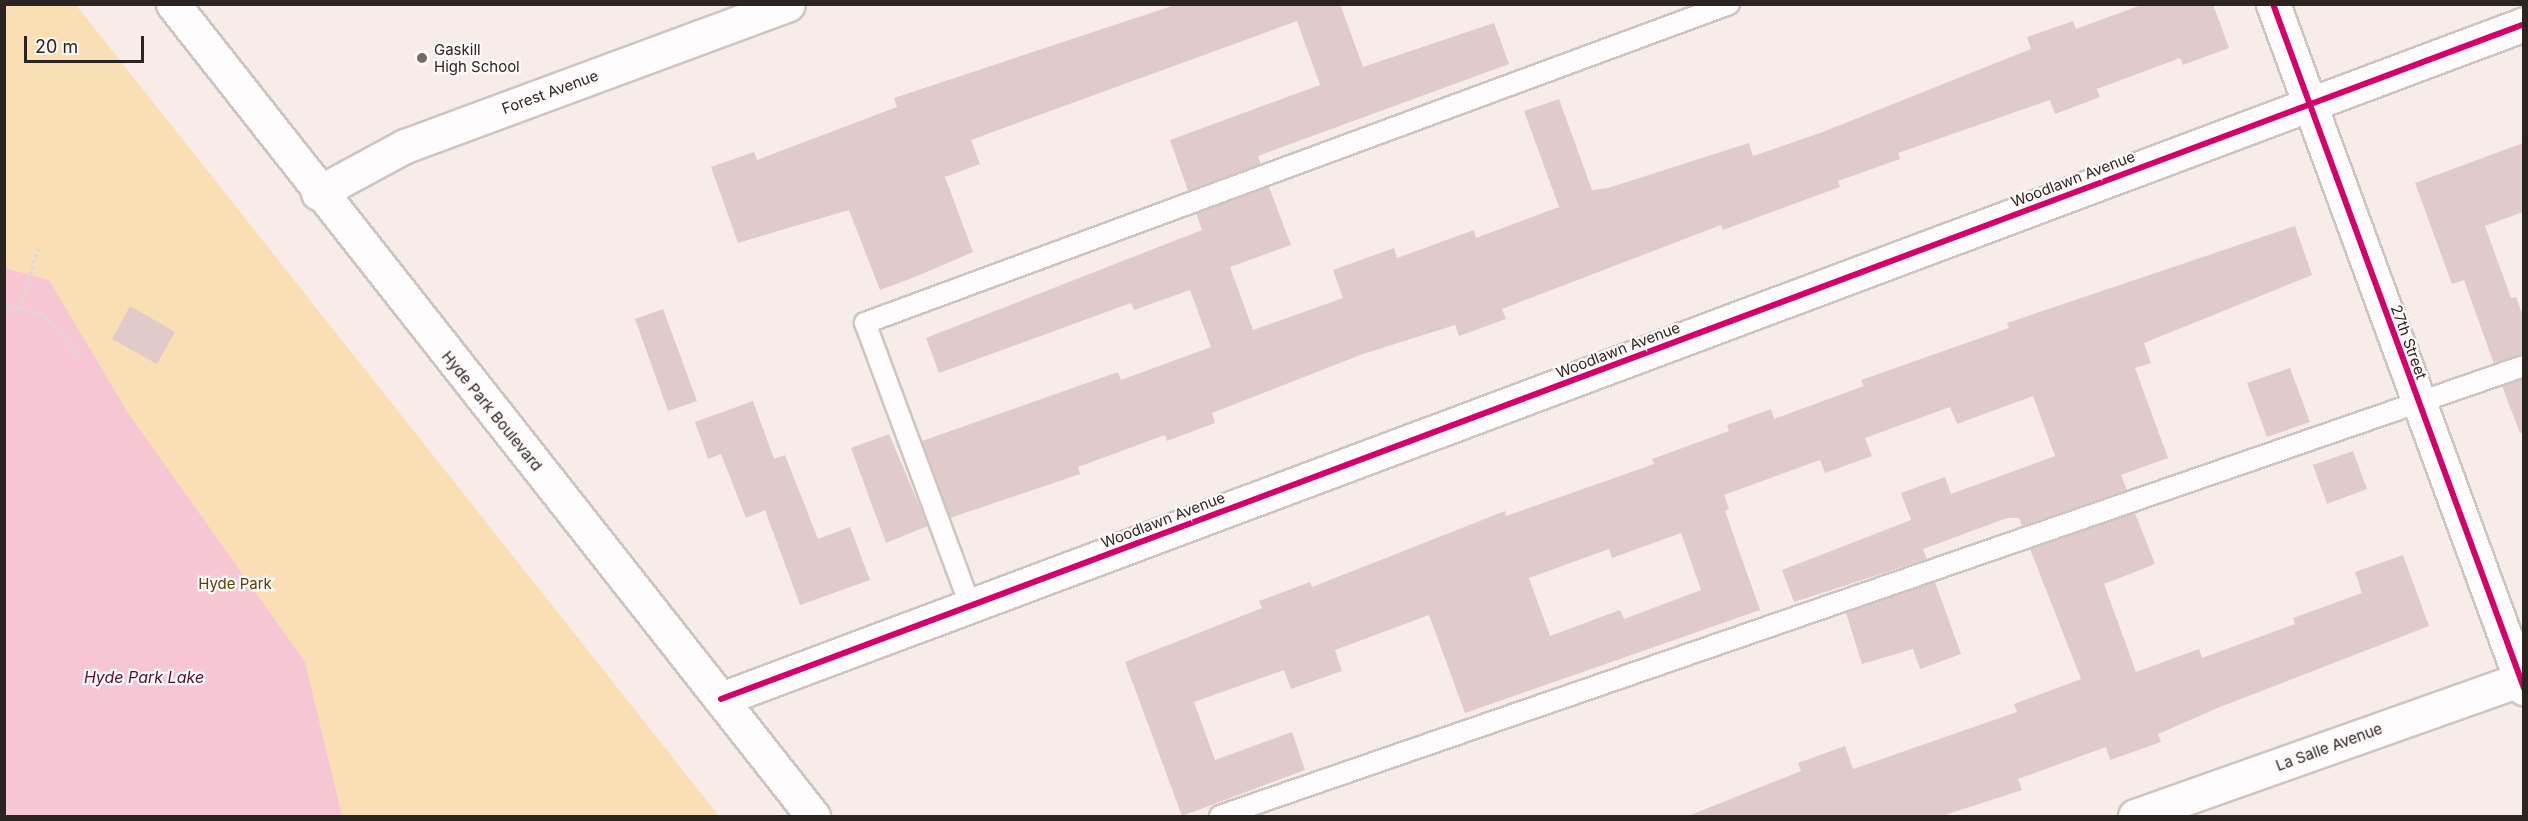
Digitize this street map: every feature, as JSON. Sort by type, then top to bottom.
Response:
[{"type":"street","name":"Hyde Park Boulevard","points":[[173,4],[318,193],[813,816]]},
{"type":"street","name":"Forest Avenue","points":[[318,193],[405,146],[788,4]]},
{"type":"street","name":"27th Street","points":[[2273,4],[2522,681]]},
{"type":"street","name":"Woodlawn Avenue","points":[[721,699],[2523,24]]},
{"type":"street","name":"La Salle Avenue","points":[[2136,816],[2522,681]]},
{"type":"lane","points":[[970,605],[865,323],[1729,4]]},
{"type":"lane","points":[[1220,816],[2523,366]]},
{"type":"path","points":[[20,309],[38,249]]},
{"type":"path","points":[[4,305],[46,317],[81,356]]},
{"type":"green space","name":"Hyde Park","points":[[5,5],[76,5],[719,816],[5,816]]},
{"type":"water","name":"Hyde Park Lake","points":[[5,268],[49,280],[128,413],[305,662],[342,816],[5,816]]},
{"type":"building","points":[[1178,4],[1340,4],[1363,67],[1494,23],[1509,64],[1258,156],[1261,164],[1188,191],[1170,140],[1320,85],[1297,21],[971,140],[980,164],[945,177],[973,252],[915,277],[880,290],[849,210],[738,243],[711,167],[754,152],[757,160],[897,107],[894,98]]},
{"type":"building","points":[[2144,4],[2213,4],[2229,48],[2183,65],[2180,58],[2097,89],[2100,97],[2055,114],[2050,100],[1898,153],[1900,159],[1838,181],[1840,187],[1723,230],[1721,225],[1502,309],[1506,319],[1459,336],[1455,325],[1363,354],[1212,413],[1215,423],[1167,441],[1165,435],[1078,467],[1080,474],[950,518],[922,441],[1118,372],[1121,380],[1211,347],[1190,290],[1134,310],[1131,303],[939,373],[926,338],[1202,230],[1196,213],[1269,187],[1291,245],[1230,267],[1253,330],[1343,298],[1333,270],[1394,248],[1397,258],[1474,230],[1476,238],[1559,207],[1524,111],[1559,99],[1592,190],[1608,188],[1749,143],[1753,156],[1820,133],[2031,49],[2027,37],[2073,21],[2076,29]]},
{"type":"building","points":[[2523,143],[2523,212],[2485,226],[2511,298],[2516,297],[2523,316],[2523,354],[2494,364],[2464,280],[2452,284],[2415,183]]},
{"type":"building","points":[[2295,226],[2312,275],[2144,343],[2151,363],[2135,368],[2168,458],[2121,475],[2127,490],[2022,526],[2019,518],[2007,518],[1923,549],[1927,559],[1794,602],[1782,570],[1911,520],[1901,493],[1945,477],[1951,494],[2055,456],[2033,396],[1957,424],[1950,407],[1865,438],[1872,456],[1825,473],[1820,460],[1724,495],[1729,509],[1725,511],[1760,610],[1465,713],[1429,615],[1335,650],[1342,671],[1291,689],[1284,670],[1194,702],[1215,760],[1292,732],[1305,770],[1182,816],[1125,662],[1262,608],[1259,601],[1310,582],[1312,587],[1505,511],[1506,516],[1654,464],[1652,459],[1729,431],[1727,425],[1771,409],[1774,419],[1864,386],[1861,380],[2009,328],[2007,323]],"holes":[[[1681,533],[1701,590],[1624,619],[1620,610],[1550,636],[1529,578],[1609,549],[1612,558]]]},
{"type":"building","points":[[130,306],[175,332],[157,364],[112,339]]},
{"type":"building","points":[[663,309],[697,401],[668,411],[635,319]]},
{"type":"building","points":[[2290,368],[2310,422],[2267,437],[2247,383]]},
{"type":"building","points":[[2523,379],[2523,432],[2520,433],[2502,386]]},
{"type":"building","points":[[753,401],[774,459],[785,455],[818,539],[850,527],[870,580],[800,605],[765,510],[746,518],[721,454],[708,459],[695,422]]},
{"type":"building","points":[[889,434],[928,526],[886,543],[851,448]]},
{"type":"building","points":[[2353,451],[2367,489],[2327,504],[2313,465]]},
{"type":"building","points":[[2135,513],[2155,564],[2104,584],[2136,672],[2199,649],[2202,658],[2295,624],[2293,618],[2362,593],[2355,572],[2403,555],[2429,626],[2220,707],[2158,734],[2161,742],[2110,760],[2106,747],[2018,779],[2022,790],[1942,816],[1688,816],[1801,771],[1798,763],[1845,746],[1853,769],[2017,712],[2014,704],[2081,679],[2030,549]]},
{"type":"building","points":[[1935,582],[1961,654],[1920,669],[1913,649],[1862,664],[1846,613]]},
{"type":"cycle path","points":[[2273,4],[2524,688]]},
{"type":"cycle path","points":[[721,699],[2524,24]]},
{"type":"place","name":"Gaskill High School","points":[[422,58]]}]
